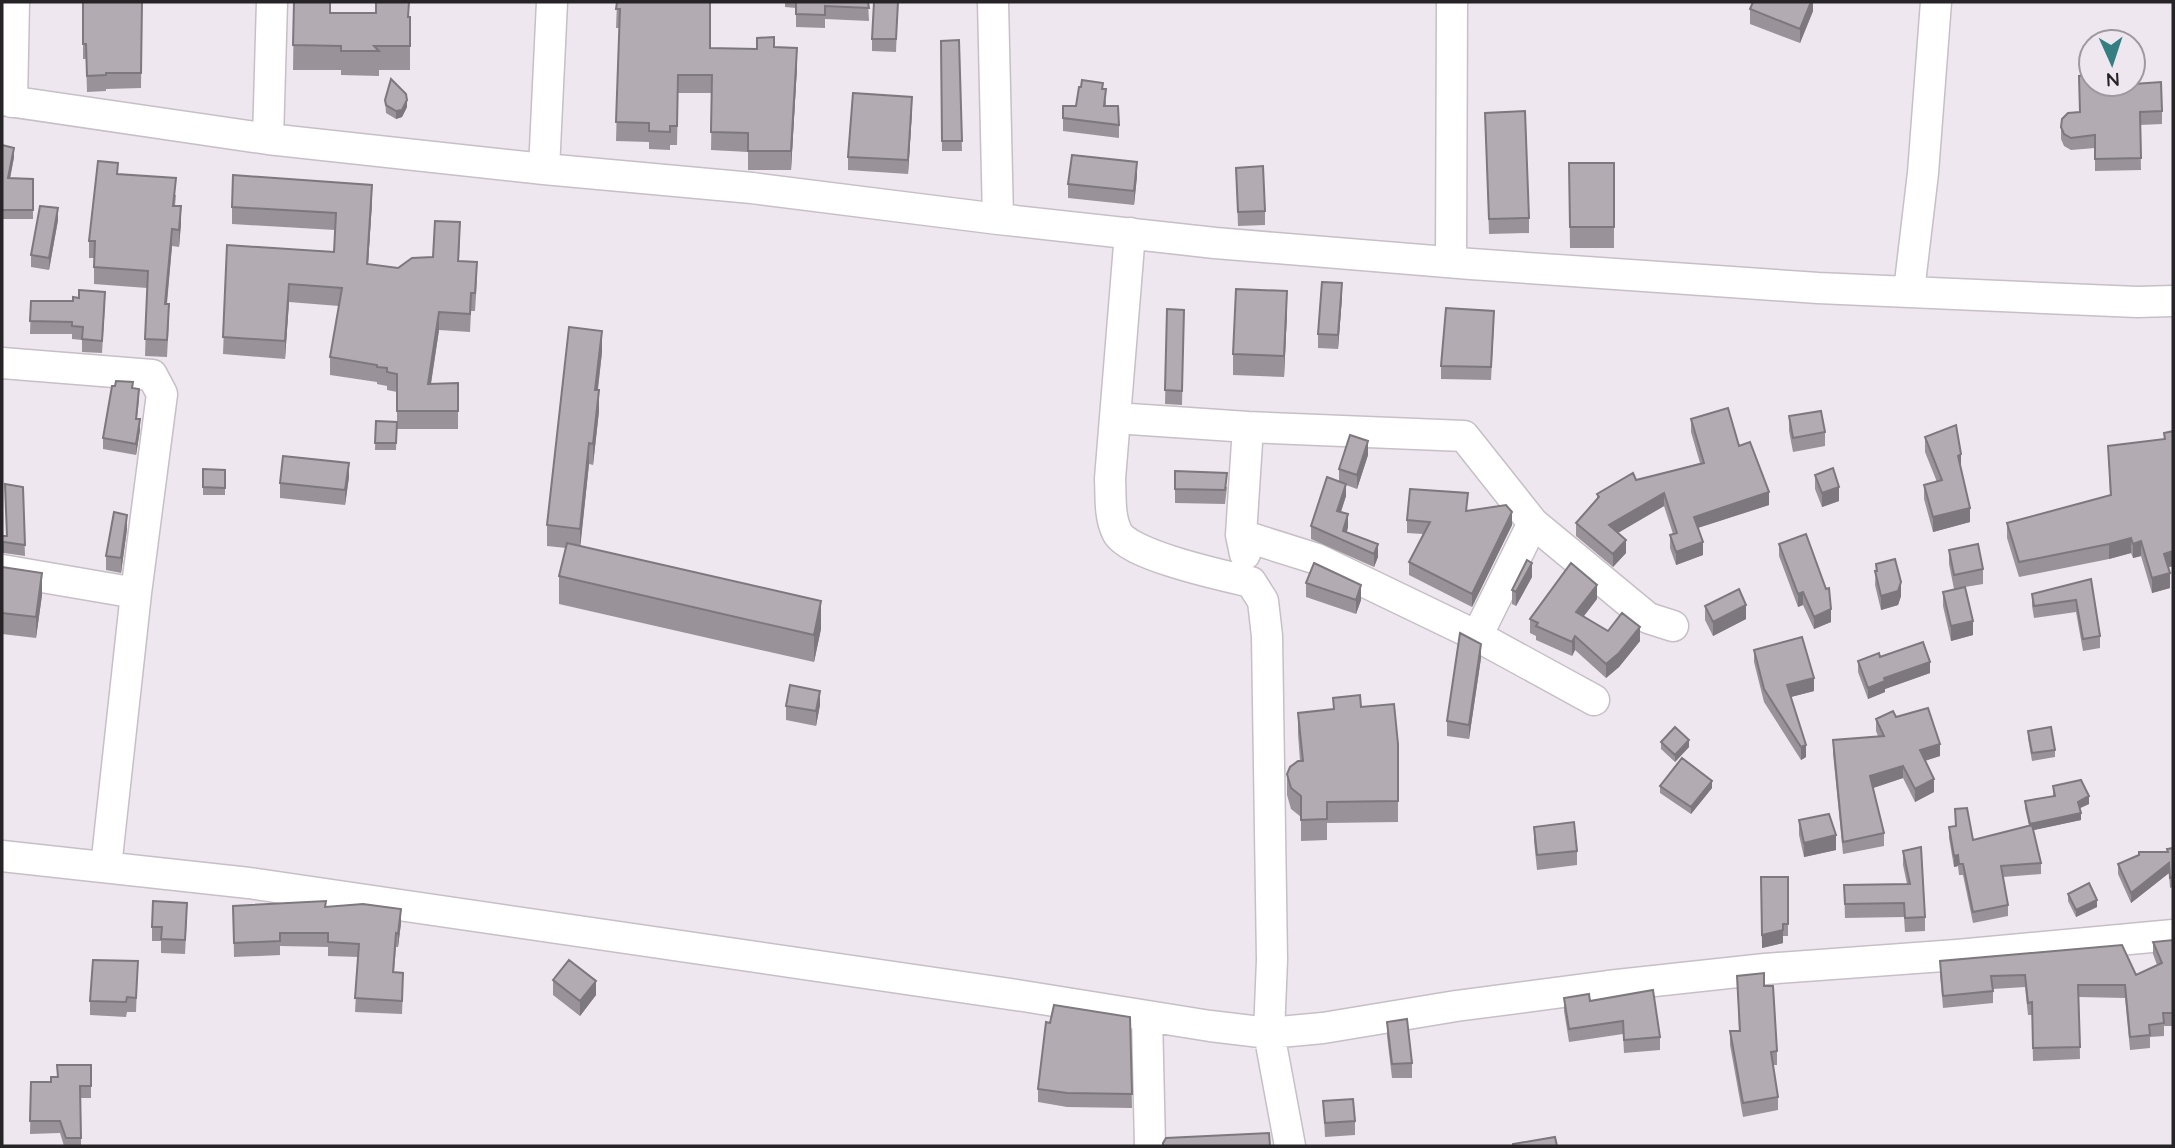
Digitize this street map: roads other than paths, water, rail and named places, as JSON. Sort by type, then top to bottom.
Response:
[{"type":"street","points":[[14,2],[7,101],[268,139],[752,188],[1215,243],[1818,288],[2137,302],[2173,301]]},
{"type":"street","points":[[268,139],[272,2]]},
{"type":"street","points":[[544,169],[552,2]]},
{"type":"street","points":[[993,2],[998,219]]},
{"type":"street","points":[[1451,262],[1452,2]]},
{"type":"street","points":[[1909,291],[1923,173],[1936,2]]},
{"type":"street","points":[[1130,233],[1111,498],[1117,534],[1130,546],[1192,569],[1251,582]]},
{"type":"street","points":[[2,363],[152,375],[162,394],[136,593],[106,867]]},
{"type":"street","points":[[1115,418],[1248,427],[1464,436],[1533,523],[1648,618],[1673,626]]},
{"type":"street","points":[[1248,427],[1241,535],[1251,582],[1263,601],[1267,636],[1272,960],[1269,1033],[1290,1146]]},
{"type":"street","points":[[1477,636],[1533,523]]},
{"type":"street","points":[[1241,535],[1317,559],[1477,636],[1594,700]]},
{"type":"street","points":[[2,569],[136,593]]},
{"type":"street","points":[[2,856],[263,884],[1269,1033],[1323,1028],[1456,1006],[1647,981],[2173,935]]},
{"type":"street","points":[[1147,1016],[1150,1146]]}]
